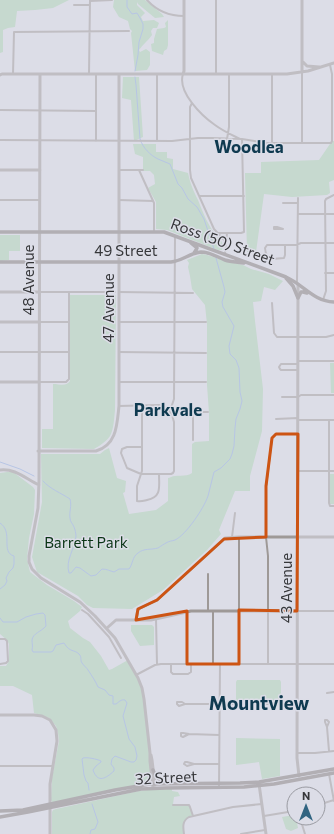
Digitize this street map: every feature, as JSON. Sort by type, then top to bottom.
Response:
[{"type":"main road","name":"Ross (50) Street","points":[[0,232],[164,232],[290,278],[317,298],[334,302]]},
{"type":"main road","points":[[187,240],[195,245],[196,248],[196,251],[191,256]]},
{"type":"main road","name":"49 Street","points":[[0,262],[174,262],[202,252],[213,254],[231,261],[249,264]]},
{"type":"main road","points":[[219,257],[224,256],[225,254],[231,261]]},
{"type":"main road","points":[[283,276],[293,286],[298,298]]},
{"type":"main road","points":[[298,298],[302,292],[310,293]]},
{"type":"main road","points":[[153,770],[159,779],[173,784]]},
{"type":"main road","name":"32 Street","points":[[154,786],[219,786],[259,784],[299,778],[334,770]]},
{"type":"main road","name":"32 Street","points":[[328,772],[334,773]]},
{"type":"main road","name":"32 Street","points":[[0,817],[115,790],[173,784],[219,786]]},
{"type":"main road","name":"32 Street","points":[[0,811],[23,810],[50,806]]},
{"type":"street","points":[[90,74],[90,0],[112,0]]},
{"type":"street","points":[[147,0],[165,13],[184,16]]},
{"type":"street","points":[[184,0],[184,71],[182,87],[192,103],[209,121],[228,133],[242,139]]},
{"type":"street","points":[[216,0],[216,74]]},
{"type":"street","points":[[302,0],[302,143]]},
{"type":"street","points":[[74,5],[90,5]]},
{"type":"street","points":[[13,74],[14,32],[129,31]]},
{"type":"street","points":[[302,61],[308,67],[325,66]]},
{"type":"street","points":[[1,74],[272,74],[302,72],[334,63]]},
{"type":"street","points":[[0,140],[178,141],[190,139],[227,138],[242,139],[260,143],[329,143],[332,141],[332,74],[330,65]]},
{"type":"street","name":"48 Avenue","points":[[40,74],[39,486],[37,512],[29,562],[32,569],[40,578],[80,602],[115,638],[140,682],[143,693],[150,753]]},
{"type":"street","points":[[96,74],[96,140]]},
{"type":"street","name":"47 Avenue","points":[[38,451],[93,451],[102,449],[108,444],[115,432],[119,406],[119,322],[117,292],[119,262],[119,74]]},
{"type":"street","points":[[156,141],[157,74]]},
{"type":"street","points":[[227,138],[229,127],[229,74]]},
{"type":"street","points":[[272,74],[272,143]]},
{"type":"street","points":[[192,103],[190,107],[191,176],[214,228],[226,242]]},
{"type":"street","points":[[0,110],[96,110]]},
{"type":"street","points":[[218,233],[243,233],[244,231],[242,139]]},
{"type":"street","points":[[0,170],[40,170]]},
{"type":"street","points":[[119,170],[143,170]]},
{"type":"street","points":[[139,170],[154,201],[154,231]]},
{"type":"street","points":[[323,300],[326,291],[325,201],[334,195]]},
{"type":"street","points":[[199,196],[244,196]]},
{"type":"street","name":"43 Avenue","points":[[298,198],[298,537],[296,753],[299,778]]},
{"type":"street","points":[[0,200],[39,200]]},
{"type":"street","points":[[119,200],[154,201]]},
{"type":"street","points":[[283,203],[298,203]]},
{"type":"street","points":[[298,214],[334,214]]},
{"type":"street","points":[[225,254],[227,233]]},
{"type":"street","points":[[168,410],[172,406],[174,400],[175,236]]},
{"type":"street","points":[[285,245],[284,258],[268,258],[265,249],[266,246],[285,245],[296,245],[301,243],[334,243]]},
{"type":"street","points":[[325,273],[334,273]]},
{"type":"street","points":[[0,292],[193,292]]},
{"type":"street","points":[[0,382],[66,382],[68,380],[69,292]]},
{"type":"street","points":[[272,303],[275,336],[326,337],[334,335]]},
{"type":"street","points":[[0,322],[69,322]]},
{"type":"street","points":[[119,322],[206,322]]},
{"type":"street","points":[[0,352],[69,352]]},
{"type":"street","points":[[118,352],[206,353]]},
{"type":"street","points":[[298,370],[281,370],[279,366],[281,364],[334,361]]},
{"type":"street","points":[[118,382],[206,382]]},
{"type":"street","points":[[282,397],[334,396]]},
{"type":"street","points":[[142,405],[141,474],[136,488],[136,500],[139,502],[153,499],[158,494],[159,474]]},
{"type":"street","points":[[119,406],[159,405],[164,407],[172,414],[174,422],[174,472],[171,474],[141,474],[127,468],[121,451],[123,448],[142,446]]},
{"type":"street","points":[[172,414],[179,412],[208,412]]},
{"type":"street","points":[[193,412],[193,440]]},
{"type":"street","points":[[276,418],[334,420]]},
{"type":"street","points":[[329,420],[329,505],[334,506]]},
{"type":"street","points":[[268,664],[268,556],[266,537],[266,486],[272,438],[275,435],[298,434]]},
{"type":"street","points":[[0,470],[10,470],[39,486]]},
{"type":"street","points":[[298,471],[334,471]]},
{"type":"street","points":[[232,537],[235,513]]},
{"type":"street","points":[[136,620],[138,608],[157,600],[224,539],[232,537],[334,537]]},
{"type":"street","points":[[239,537],[239,664]]},
{"type":"street","points":[[208,574],[208,610]]},
{"type":"street","points":[[82,610],[105,629],[121,658]]},
{"type":"street","points":[[213,610],[213,664]]},
{"type":"street","points":[[105,629],[116,620],[156,619],[187,611],[334,611]]},
{"type":"street","points":[[187,611],[187,664]]},
{"type":"street","points":[[156,619],[157,664]]},
{"type":"street","points":[[0,639],[8,642],[8,661],[5,664],[0,664]]},
{"type":"street","points":[[136,675],[157,664],[334,664]]},
{"type":"street","points":[[171,664],[172,673],[181,674],[191,672],[191,664]]},
{"type":"street","points":[[219,786],[220,664]]},
{"type":"street","points":[[327,693],[334,692]]},
{"type":"street","points":[[186,704],[297,704]]},
{"type":"street","points":[[0,715],[44,716],[55,727],[57,738],[50,784],[50,834]]},
{"type":"street","points":[[327,727],[329,751]]},
{"type":"street","points":[[189,734],[219,735]]},
{"type":"street","points":[[296,753],[334,751]]},
{"type":"street","points":[[150,753],[154,786]]},
{"type":"street","points":[[150,753],[154,786]]},
{"type":"street","points":[[194,764],[219,764]]},
{"type":"street","points":[[0,766],[53,766]]},
{"type":"street","points":[[328,772],[334,801]]},
{"type":"street","points":[[259,784],[266,834]]},
{"type":"street","points":[[184,834],[183,827],[187,818],[233,807],[262,804]]},
{"type":"street","points":[[173,805],[188,805],[193,816]]},
{"type":"street","points":[[264,816],[286,812]]},
{"type":"street","points":[[241,834],[265,830]]},
{"type":"highlighted area","points":[[276,434],[298,434],[297,611],[239,610],[239,664],[187,664],[187,611],[136,620],[138,609],[157,600],[224,539],[266,537],[266,486],[272,438]]},
{"type":"green space","points":[[0,0],[69,0],[53,8],[17,11],[15,27],[3,30],[3,52],[0,53]]},
{"type":"green space","points":[[114,0],[145,0],[164,17],[155,18],[137,2],[137,5],[145,13],[141,17],[143,21],[154,20],[159,23],[157,28],[153,28],[151,31],[152,35],[139,50],[140,52],[146,49],[150,52],[150,65],[147,70],[135,71],[132,31],[128,21],[119,17],[113,7]]},
{"type":"green space","points":[[168,20],[168,45],[163,55],[152,51],[151,44],[154,43],[157,29],[166,27],[165,23]]},
{"type":"green space","points":[[123,77],[139,77],[143,137],[134,141],[131,100],[122,98]]},
{"type":"green space","points":[[332,141],[334,141],[334,180],[329,182],[330,193],[327,195],[292,197],[264,194],[256,252],[247,252],[245,173],[261,173],[261,162],[319,160]]},
{"type":"green space","points":[[133,144],[156,144],[156,152],[167,152],[167,158],[173,159],[173,169],[188,173],[206,219],[223,244],[222,250],[218,250],[167,230],[156,229],[156,202],[148,188],[155,184],[154,175],[150,171],[143,171],[143,157],[135,154]]},
{"type":"green space","points":[[0,235],[20,235],[20,251],[9,251],[9,260],[0,261]]},
{"type":"green space","name":"Barrett Park","points":[[202,254],[243,265],[269,274],[283,281],[275,290],[264,287],[261,301],[253,302],[263,389],[262,431],[250,476],[250,491],[235,491],[219,530],[221,534],[207,550],[163,590],[132,609],[93,608],[87,605],[78,596],[37,572],[32,557],[42,502],[41,454],[100,454],[109,448],[117,478],[126,481],[125,492],[123,493],[129,514],[156,510],[168,501],[168,478],[192,473],[192,444],[195,442],[209,441],[207,324],[205,305],[192,289],[188,267],[189,263],[187,260]]},
{"type":"green space","points":[[70,295],[116,295],[114,423],[109,438],[94,449],[42,448],[42,429],[53,429],[53,384],[65,385],[70,381]]},
{"type":"green space","points":[[330,363],[334,363],[334,393],[331,393]]},
{"type":"green space","points":[[13,472],[35,490],[34,514],[29,538],[27,559],[30,572],[47,585],[82,607],[80,611],[68,621],[70,628],[90,642],[101,656],[109,670],[128,660],[143,691],[150,761],[150,780],[148,783],[54,802],[51,800],[52,778],[59,741],[56,726],[49,718],[34,713],[32,695],[13,686],[0,686],[0,666],[6,666],[9,661],[9,644],[0,634],[0,473]]},
{"type":"green space","points":[[330,474],[334,474],[334,504],[330,504]]},
{"type":"green space","points":[[131,625],[152,625],[154,627],[154,645],[140,646],[131,631]]},
{"type":"green space","points":[[237,680],[280,680],[281,701],[236,702]]},
{"type":"green space","points":[[236,738],[280,739],[280,776],[262,779],[259,762],[236,765]]},
{"type":"green space","points":[[172,789],[172,791],[178,792],[180,796],[174,797],[173,804],[189,805],[193,816],[189,817],[184,822],[184,834],[52,834],[53,810],[139,791]]},
{"type":"green space","points":[[286,816],[286,826],[298,826],[298,828],[291,831],[286,829],[282,817]]},
{"type":"waterway","points":[[127,0],[127,7],[132,14],[137,13],[143,24],[135,71]]},
{"type":"waterway","points":[[135,77],[141,142],[147,151],[152,155],[170,164],[178,184],[188,199],[197,207],[204,219],[214,249]]},
{"type":"waterway","points":[[43,481],[52,489],[70,499],[70,519],[76,536],[68,564],[69,573],[71,573],[76,567],[80,568],[91,576],[96,575],[102,569],[114,572],[119,569],[129,569],[135,556],[140,551],[158,548],[167,542],[175,540],[189,527],[199,514],[206,501],[214,472],[221,468],[230,459],[234,446],[236,419],[242,401],[239,368],[236,360],[230,354],[229,346],[234,326],[223,307],[222,302],[225,292],[216,258]]},
{"type":"waterway","points":[[0,462],[34,476]]},
{"type":"waterway","points":[[0,523],[6,531],[8,550],[10,554],[14,556],[13,568],[6,578],[7,581],[5,585],[0,589]]},
{"type":"waterway","points":[[0,618],[3,622],[17,622],[26,617],[43,613],[45,615],[46,626],[33,638],[33,652],[51,652],[56,645],[64,643],[70,650],[80,655],[82,663],[88,669],[98,687],[105,690],[109,695],[113,696],[113,704],[124,700],[127,703],[123,716],[129,739],[135,747],[137,756],[136,760],[131,762],[115,756],[112,759],[111,764],[114,771],[108,776],[100,778],[97,777],[93,770],[101,761],[92,758],[83,758],[84,775],[88,783],[89,790]]},
{"type":"waterway","points":[[90,834],[91,830],[95,829],[98,822],[92,804]]},
{"type":"district","name":"Woodlea","points":[[249,146]]},
{"type":"district","name":"Parkvale","points":[[168,409]]},
{"type":"district","name":"Mountview","points":[[259,702]]}]
